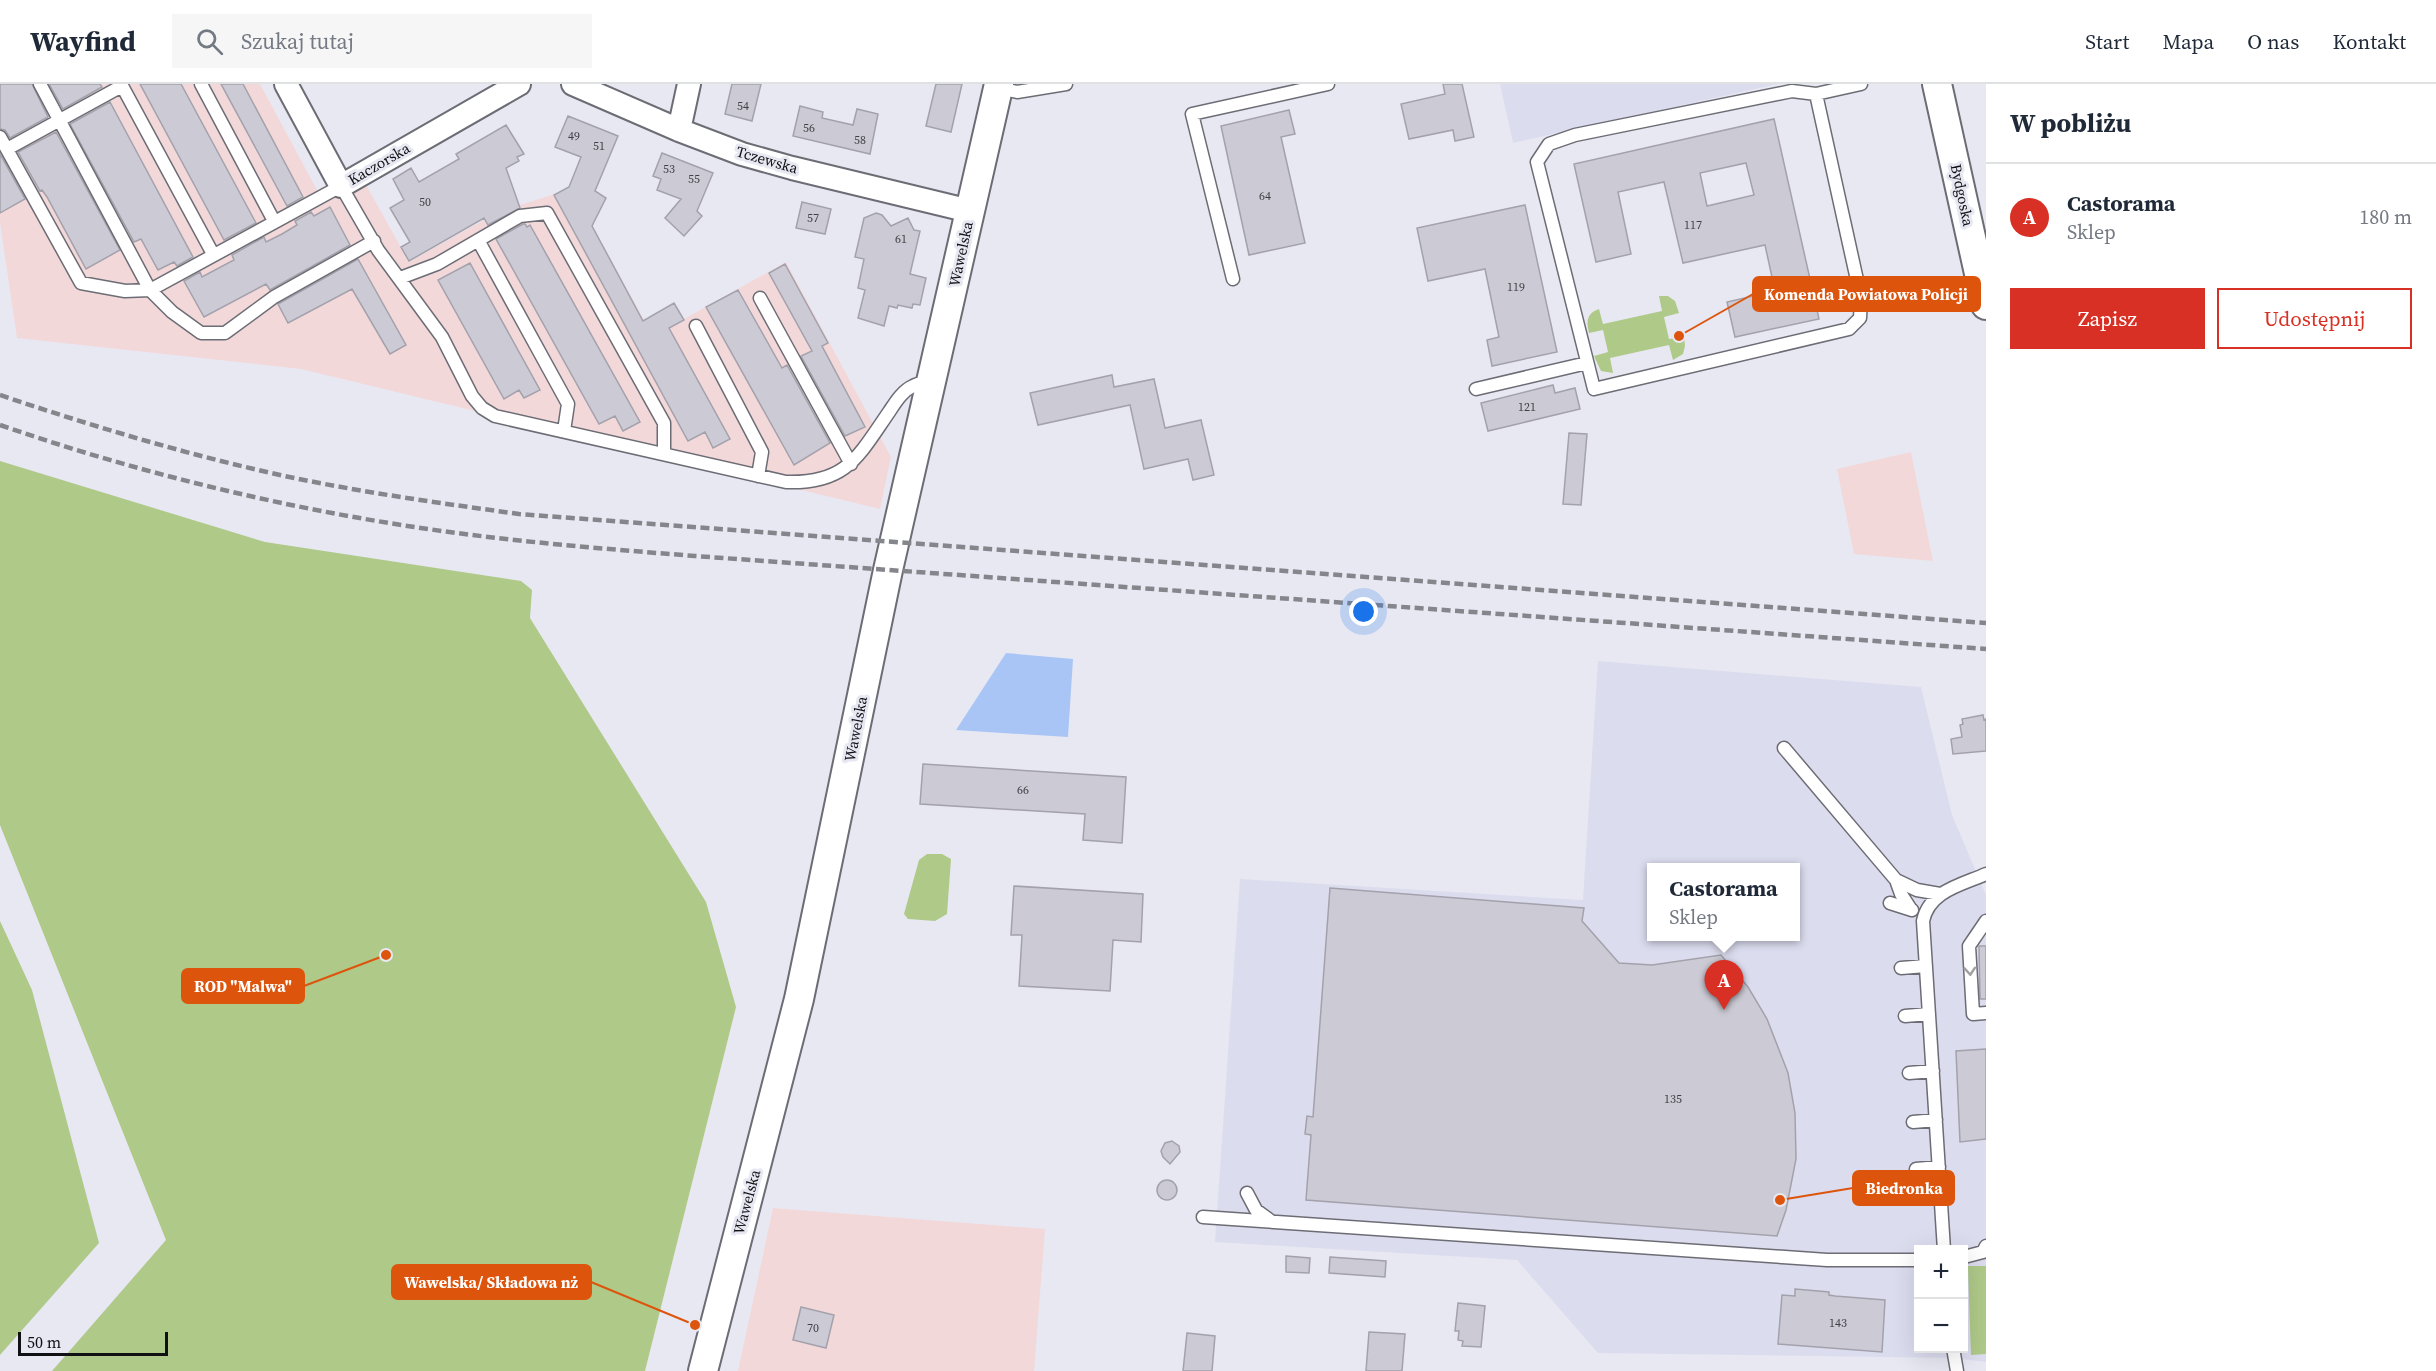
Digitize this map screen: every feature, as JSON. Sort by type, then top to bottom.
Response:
[{"type":"street","name":"Kaczorska","points":[[286,84],[340,186],[519,84]]},
{"type":"street","name":"Tczewska","points":[[573,84],[679,130],[742,154],[970,211]]},
{"type":"street","points":[[679,130],[689,84]]},
{"type":"street","name":"Bydgoska","points":[[1937,84],[1986,305]]},
{"type":"street","name":"Wawelska","points":[[703,1371],[802,989],[888,570],[999,86]]},
{"type":"lane","points":[[40,84],[150,290],[172,312],[201,333],[225,333],[274,297],[374,241]]},
{"type":"lane","points":[[201,84],[274,221]]},
{"type":"lane","points":[[999,86],[1017,92],[1066,84]]},
{"type":"lane","points":[[1233,279],[1192,114],[1328,84]]},
{"type":"lane","points":[[1816,94],[1861,298],[1860,318],[1849,329],[1594,389],[1537,162],[1549,144],[1575,135],[1792,91],[1816,94],[1861,84]]},
{"type":"lane","points":[[7,149],[121,85],[213,254]]},
{"type":"lane","points":[[0,137],[81,284],[125,291],[150,290],[340,186],[374,241],[441,337],[472,396],[482,408],[495,416],[758,476],[786,482],[806,483],[823,479],[851,464],[861,454],[898,399],[913,386],[932,380]]},
{"type":"lane","points":[[400,278],[437,264],[520,216],[547,213],[664,423],[664,454]]},
{"type":"lane","points":[[478,240],[568,404],[564,431]]},
{"type":"lane","points":[[760,298],[851,464]]},
{"type":"lane","points":[[696,326],[762,452],[758,476]]},
{"type":"lane","points":[[1476,389],[1587,363]]},
{"type":"lane","points":[[1784,748],[1896,880],[1910,908],[1923,921]]},
{"type":"lane","points":[[1944,1245],[1923,921],[1931,902],[1940,894],[1984,875]]},
{"type":"lane","points":[[1896,880],[1917,890],[1940,894]]},
{"type":"lane","points":[[1890,903],[1910,908]]},
{"type":"lane","points":[[1986,921],[1969,946],[1973,1014],[1986,1013]]},
{"type":"lane","points":[[1901,968],[1926,966]]},
{"type":"lane","points":[[1905,1016],[1929,1014]]},
{"type":"lane","points":[[1909,1073],[1933,1071]]},
{"type":"lane","points":[[1912,1122],[1936,1120]]},
{"type":"lane","points":[[1916,1169],[1939,1167]]},
{"type":"lane","points":[[1247,1193],[1256,1210],[1272,1222]]},
{"type":"lane","points":[[1203,1217],[1827,1260],[1914,1260]]},
{"type":"lane","points":[[1968,1256],[1983,1252],[1986,1246]]},
{"type":"lane","points":[[1954,1353],[1957,1371]]},
{"type":"shaded area","points":[[0,84],[260,84],[324,203],[364,181],[409,262],[498,212],[552,195],[571,186],[644,320],[674,303],[684,319],[786,262],[891,457],[880,509],[301,369],[17,338],[0,223]]},
{"type":"shaded area","points":[[1500,84],[1777,84],[1513,143]]},
{"type":"shaded area","points":[[1911,452],[1933,561],[1854,554],[1837,469]]},
{"type":"shaded area","points":[[1598,661],[1921,687],[1952,815],[1986,895],[1986,1362],[1954,1358],[1598,1353],[1517,1260],[1215,1242],[1240,879],[1583,900]]},
{"type":"shaded area","points":[[773,1208],[1045,1229],[1034,1371],[738,1371]]},
{"type":"green space","points":[[1659,296],[1668,296],[1675,301],[1679,313],[1664,317],[1669,339],[1684,337],[1683,354],[1673,360],[1669,345],[1610,358],[1613,373],[1601,371],[1594,356],[1608,352],[1603,330],[1589,333],[1590,315],[1599,309],[1603,324],[1662,311]]},
{"type":"green space","points":[[0,461],[265,542],[521,581],[532,590],[530,618],[706,902],[736,1007],[645,1371],[52,1371],[166,1240],[0,825]]},
{"type":"green space","points":[[927,854],[942,854],[951,859],[947,914],[935,921],[908,919],[904,914],[919,860]]},
{"type":"green space","points":[[0,921],[32,990],[99,1243],[0,1355]]},
{"type":"green space","points":[[1968,1266],[1986,1266],[1986,1354],[1971,1355]]},
{"type":"water","points":[[1006,653],[1073,659],[1068,737],[956,730]]},
{"type":"building","points":[[0,84],[32,84],[48,117],[10,138],[5,130],[0,129]]},
{"type":"building","points":[[49,84],[100,84],[102,87],[63,109]]},
{"type":"building","points":[[140,84],[181,84],[256,223],[224,240]]},
{"type":"building","points":[[221,84],[243,84],[303,197],[287,206]]},
{"type":"building","points":[[732,84],[761,84],[752,121],[725,114]]},
{"type":"building","points":[[936,84],[962,84],[951,132],[926,126]]},
{"type":"building","points":[[1443,84],[1462,84],[1474,137],[1455,141],[1453,130],[1409,139],[1401,104],[1445,94]]},
{"type":"building","points":[[110,102],[193,257],[177,266],[174,262],[158,270],[141,239],[134,242],[70,124]]},
{"type":"building","points":[[800,106],[823,112],[822,118],[853,125],[857,109],[878,114],[870,154],[793,136]]},
{"type":"building","points":[[1289,110],[1295,134],[1281,137],[1305,243],[1249,255],[1221,126]]},
{"type":"building","points":[[568,116],[618,136],[595,191],[606,198],[592,226],[643,321],[674,303],[684,320],[669,328],[730,439],[713,448],[705,432],[688,441],[554,195],[569,187],[581,157],[555,147]]},
{"type":"building","points":[[1774,119],[1819,319],[1735,337],[1727,302],[1775,291],[1765,245],[1683,263],[1664,182],[1618,192],[1631,254],[1596,262],[1574,164]],"holes":[[[1746,163],[1754,195],[1707,206],[1700,173]]]},
{"type":"building","points":[[506,125],[524,154],[517,157],[519,161],[506,168],[520,208],[488,225],[484,218],[409,261],[401,247],[410,242],[390,208],[404,200],[393,179],[411,168],[419,182],[459,159],[456,154]]},
{"type":"building","points":[[56,132],[120,250],[86,269],[47,197],[42,190],[40,191],[18,152]]},
{"type":"building","points":[[662,153],[713,173],[697,211],[702,216],[684,236],[665,218],[681,199],[657,190],[661,179],[653,176]]},
{"type":"building","points":[[0,154],[25,199],[0,213]]},
{"type":"building","points":[[802,202],[831,209],[825,234],[796,228]]},
{"type":"building","points":[[1525,205],[1557,352],[1492,366],[1487,340],[1499,337],[1485,269],[1428,281],[1417,228]]},
{"type":"building","points":[[330,207],[350,245],[270,290],[266,284],[204,317],[184,281],[200,272],[202,277],[234,260],[232,255],[264,237],[266,242],[297,225],[295,221],[311,212],[314,216]]},
{"type":"building","points":[[876,213],[882,215],[891,226],[908,218],[914,230],[920,231],[910,274],[926,278],[920,305],[913,304],[912,308],[889,306],[884,326],[858,318],[865,290],[858,288],[864,259],[855,257],[864,218]]},
{"type":"building","points":[[523,224],[527,227],[530,225],[640,422],[623,431],[615,416],[599,424],[496,239]]},
{"type":"building","points":[[358,259],[406,345],[390,354],[352,289],[288,323],[278,304]]},
{"type":"building","points":[[470,263],[540,390],[524,398],[519,390],[504,399],[438,280]]},
{"type":"building","points":[[785,264],[828,343],[822,346],[865,427],[845,436],[801,356],[812,351],[769,273]]},
{"type":"building","points":[[738,290],[782,368],[787,365],[830,443],[794,465],[706,307]]},
{"type":"building","points":[[1112,375],[1114,387],[1154,379],[1165,428],[1201,420],[1214,475],[1193,480],[1188,459],[1144,469],[1130,405],[1038,425],[1030,393]]},
{"type":"building","points":[[1553,385],[1555,393],[1575,388],[1580,409],[1488,431],[1481,403]]},
{"type":"building","points":[[1569,433],[1587,434],[1581,505],[1563,504]]},
{"type":"building","points":[[1983,715],[1984,720],[1986,719],[1986,751],[1953,754],[1951,739],[1962,737],[1960,725],[1963,724],[1962,719]]},
{"type":"building","points":[[923,764],[1126,777],[1122,843],[1083,840],[1085,814],[920,804]]},
{"type":"building","points":[[1014,886],[1143,894],[1141,942],[1113,940],[1110,991],[1019,986],[1022,935],[1011,935]]},
{"type":"building","points":[[1330,888],[1584,908],[1582,921],[1619,963],[1652,965],[1721,955],[1748,987],[1767,1019],[1788,1073],[1795,1113],[1796,1159],[1786,1210],[1777,1236],[1306,1200],[1311,1135],[1305,1134],[1307,1116],[1313,1117]]},
{"type":"building","points":[[1979,946],[1986,946],[1986,999],[1980,999]]},
{"type":"building","points":[[1986,1049],[1986,1139],[1960,1142],[1956,1051]]},
{"type":"building","points":[[1172,1141],[1179,1146],[1180,1152],[1170,1164],[1161,1151],[1165,1143]]},
{"type":"building","points":[[1167,1180],[1174,1183],[1177,1190],[1174,1197],[1167,1200],[1160,1197],[1157,1190],[1160,1183]]},
{"type":"building","points":[[1286,1256],[1310,1258],[1309,1273],[1286,1272]]},
{"type":"building","points":[[1330,1257],[1386,1261],[1385,1277],[1329,1273]]},
{"type":"building","points":[[1795,1289],[1829,1292],[1829,1295],[1835,1296],[1885,1300],[1882,1352],[1778,1344],[1782,1295],[1795,1296]]},
{"type":"building","points":[[1458,1303],[1485,1306],[1481,1347],[1462,1346],[1463,1341],[1458,1340],[1459,1331],[1455,1331]]},
{"type":"building","points":[[801,1307],[834,1315],[826,1348],[793,1340]]},
{"type":"building","points":[[1369,1332],[1405,1334],[1402,1371],[1366,1371]]},
{"type":"building","points":[[1187,1333],[1215,1336],[1212,1371],[1183,1371]]},
{"type":"railway","points":[[0,395],[139,439],[280,475],[369,492],[519,514],[1986,623]]},
{"type":"railway","points":[[0,425],[105,459],[266,500],[428,529],[495,538],[695,556],[1986,649]]},
{"type":"place","name":"Komenda Powiatowa Policji","points":[[1679,336]]},
{"type":"place","name":"ROD \"Malwa\"","points":[[386,955]]},
{"type":"place","name":"Castorama","points":[[1724,1010]]},
{"type":"place","name":"Biedronka","points":[[1780,1200]]},
{"type":"place","name":"Wawelska/ Składowa nż","points":[[695,1325]]}]
